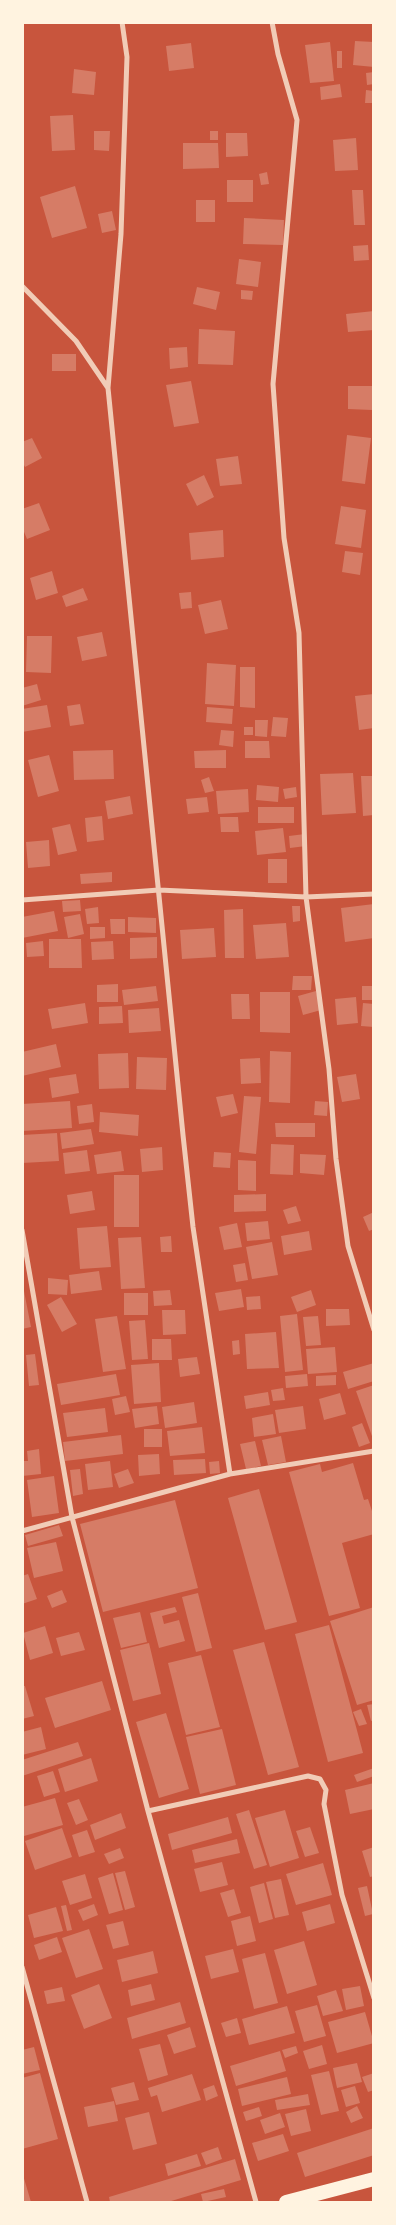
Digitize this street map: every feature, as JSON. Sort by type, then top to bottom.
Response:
[{"type":"highway","points":[[286,2202],[374,2179]]},
{"type":"street","points":[[122,22],[126,58],[121,234],[108,388],[194,1227],[230,1474]]},
{"type":"street","points":[[272,22],[278,54],[297,120],[274,384],[284,538],[299,633],[306,897],[329,1069],[336,1159],[348,1246],[374,1330]]},
{"type":"street","points":[[22,286],[76,342],[108,388]]},
{"type":"street","points":[[22,900],[159,890],[306,897],[374,894]]},
{"type":"street","points":[[22,1230],[72,1517],[148,1811],[256,2202]]},
{"type":"street","points":[[22,1531],[230,1474],[374,1451]]},
{"type":"street","points":[[148,1811],[308,1776],[320,1779],[326,1790],[324,1804],[342,1895],[374,1998]]},
{"type":"street","points":[[22,1967],[87,2202]]},
{"type":"building","points":[[355,41],[374,42],[374,67],[353,65]]},
{"type":"building","points":[[330,42],[334,81],[310,83],[305,45]]},
{"type":"building","points":[[191,43],[194,68],[169,71],[166,46]]},
{"type":"building","points":[[337,51],[342,51],[342,68],[337,68]]},
{"type":"building","points":[[74,69],[96,72],[94,95],[72,93]]},
{"type":"building","points":[[374,72],[374,84],[367,85],[366,73]]},
{"type":"building","points":[[340,84],[342,97],[321,100],[320,87]]},
{"type":"building","points":[[366,90],[374,91],[374,103],[365,103]]},
{"type":"building","points":[[73,115],[75,150],[52,151],[50,116]]},
{"type":"building","points":[[94,131],[110,131],[109,151],[94,150]]},
{"type":"building","points":[[210,131],[218,131],[218,140],[210,140]]},
{"type":"building","points":[[226,133],[247,133],[248,156],[226,157]]},
{"type":"building","points":[[356,138],[358,170],[335,171],[333,140]]},
{"type":"building","points":[[183,143],[218,143],[219,168],[183,169]]},
{"type":"building","points":[[267,172],[269,184],[261,185],[259,174]]},
{"type":"building","points":[[227,180],[253,180],[253,202],[227,202]]},
{"type":"building","points":[[75,186],[87,228],[52,238],[40,197]]},
{"type":"building","points":[[352,190],[363,190],[365,225],[354,225]]},
{"type":"building","points":[[196,200],[215,200],[215,222],[196,222]]},
{"type":"building","points":[[112,211],[116,230],[102,233],[98,214]]},
{"type":"building","points":[[244,218],[284,220],[283,245],[243,244]]},
{"type":"building","points":[[368,245],[369,260],[354,261],[353,246]]},
{"type":"building","points":[[239,259],[261,262],[258,287],[236,284]]},
{"type":"building","points":[[197,287],[220,292],[216,310],[193,304]]},
{"type":"building","points":[[241,290],[253,291],[252,300],[241,299]]},
{"type":"building","points":[[374,311],[374,330],[348,332],[346,314]]},
{"type":"building","points":[[199,329],[235,331],[233,365],[198,364]]},
{"type":"building","points":[[187,347],[188,367],[170,369],[169,348]]},
{"type":"building","points":[[52,354],[76,354],[76,371],[52,371]]},
{"type":"building","points":[[191,381],[199,423],[174,427],[166,385]]},
{"type":"building","points":[[348,386],[372,386],[372,410],[348,409]]},
{"type":"building","points":[[347,435],[371,438],[365,484],[342,481]]},
{"type":"building","points":[[32,438],[42,458],[25,467],[22,461],[22,442]]},
{"type":"building","points":[[238,456],[242,484],[220,486],[216,459]]},
{"type":"building","points":[[204,475],[214,497],[197,506],[186,484]]},
{"type":"building","points":[[39,503],[50,530],[27,539],[22,527],[22,509]]},
{"type":"building","points":[[341,506],[366,510],[361,548],[335,544]]},
{"type":"building","points":[[223,530],[224,557],[191,560],[189,533]]},
{"type":"building","points":[[345,551],[363,553],[360,575],[342,572]]},
{"type":"building","points":[[52,571],[58,593],[36,600],[30,578]]},
{"type":"building","points":[[83,588],[88,600],[66,607],[62,596]]},
{"type":"building","points":[[191,592],[192,608],[181,609],[179,593]]},
{"type":"building","points":[[221,600],[228,629],[205,634],[198,605]]},
{"type":"building","points":[[102,632],[107,656],[82,661],[77,637]]},
{"type":"building","points":[[27,636],[52,636],[51,673],[26,672]]},
{"type":"building","points":[[207,663],[236,665],[234,706],[205,704]]},
{"type":"building","points":[[240,667],[255,667],[255,708],[240,707]]},
{"type":"building","points":[[37,684],[41,700],[22,706],[22,688]]},
{"type":"building","points":[[374,694],[374,728],[359,730],[355,696]]},
{"type":"building","points":[[80,704],[84,724],[70,726],[67,706]]},
{"type":"building","points":[[47,705],[51,727],[22,732],[22,709]]},
{"type":"building","points":[[207,707],[233,709],[232,724],[206,722]]},
{"type":"building","points":[[273,717],[288,718],[286,737],[271,736]]},
{"type":"building","points":[[255,720],[268,720],[267,737],[255,736]]},
{"type":"building","points":[[244,727],[253,727],[253,735],[244,735]]},
{"type":"building","points":[[221,730],[234,731],[233,747],[219,745]]},
{"type":"building","points":[[245,741],[269,741],[270,758],[245,758]]},
{"type":"building","points":[[113,750],[114,779],[74,780],[73,751]]},
{"type":"building","points":[[226,750],[226,768],[195,768],[194,751]]},
{"type":"building","points":[[49,755],[59,791],[38,797],[28,760]]},
{"type":"building","points":[[353,773],[356,813],[322,815],[320,774]]},
{"type":"building","points":[[361,776],[374,776],[374,815],[363,816]]},
{"type":"building","points":[[209,777],[214,791],[205,793],[201,780]]},
{"type":"building","points":[[257,785],[279,787],[278,802],[256,800]]},
{"type":"building","points":[[296,787],[297,797],[285,799],[283,789]]},
{"type":"building","points":[[248,789],[249,812],[218,814],[216,791]]},
{"type":"building","points":[[130,796],[133,814],[108,819],[105,801]]},
{"type":"building","points":[[207,797],[209,812],[188,814],[186,799]]},
{"type":"building","points":[[258,807],[294,807],[294,823],[258,823]]},
{"type":"building","points":[[102,816],[104,840],[87,842],[85,818]]},
{"type":"building","points":[[220,817],[238,817],[239,832],[221,832]]},
{"type":"building","points":[[70,824],[77,851],[58,855],[52,828]]},
{"type":"building","points":[[283,828],[286,852],[257,855],[255,831]]},
{"type":"building","points":[[305,834],[306,846],[290,848],[289,836]]},
{"type":"building","points":[[49,840],[50,866],[28,868],[26,842]]},
{"type":"building","points":[[268,859],[287,859],[287,883],[268,883]]},
{"type":"building","points":[[112,872],[112,882],[81,884],[80,874]]},
{"type":"building","points":[[80,900],[81,911],[63,912],[62,901]]},
{"type":"building","points":[[374,904],[374,938],[345,942],[341,908]]},
{"type":"building","points":[[292,906],[300,906],[300,921],[293,922]]},
{"type":"building","points":[[98,907],[99,923],[87,924],[85,909]]},
{"type":"building","points":[[243,909],[244,958],[225,958],[224,910]]},
{"type":"building","points":[[54,911],[58,931],[22,938],[22,917]]},
{"type":"building","points":[[80,914],[84,934],[68,938],[64,917]]},
{"type":"building","points":[[128,917],[156,918],[156,933],[128,932]]},
{"type":"building","points":[[110,919],[125,919],[125,934],[111,934]]},
{"type":"building","points":[[286,923],[289,957],[256,959],[253,925]]},
{"type":"building","points":[[90,927],[105,927],[105,938],[90,939]]},
{"type":"building","points":[[214,928],[216,957],[182,959],[180,930]]},
{"type":"building","points":[[157,937],[157,958],[130,959],[130,938]]},
{"type":"building","points":[[49,939],[81,939],[82,968],[49,968]]},
{"type":"building","points":[[43,941],[44,956],[27,957],[26,943]]},
{"type":"building","points":[[113,941],[114,959],[92,960],[91,942]]},
{"type":"building","points":[[293,976],[312,976],[311,990],[292,990]]},
{"type":"building","points":[[118,984],[118,1002],[97,1002],[97,985]]},
{"type":"building","points":[[156,986],[158,1001],[124,1005],[122,990]]},
{"type":"building","points":[[362,986],[374,986],[374,1000],[362,1000]]},
{"type":"building","points":[[316,991],[321,1010],[303,1015],[298,996]]},
{"type":"building","points":[[260,992],[290,992],[290,1033],[260,1032]]},
{"type":"building","points":[[231,994],[249,994],[250,1019],[232,1019]]},
{"type":"building","points":[[356,997],[358,1023],[337,1025],[335,999]]},
{"type":"building","points":[[85,1003],[88,1023],[52,1029],[48,1009]]},
{"type":"building","points":[[363,1003],[374,1004],[374,1027],[361,1026]]},
{"type":"building","points":[[122,1006],[123,1023],[99,1024],[99,1007]]},
{"type":"building","points":[[159,1008],[161,1031],[129,1033],[128,1010]]},
{"type":"building","points":[[56,1044],[61,1067],[22,1076],[22,1052]]},
{"type":"building","points":[[270,1051],[291,1052],[290,1103],[269,1102]]},
{"type":"building","points":[[128,1053],[129,1088],[99,1089],[98,1054]]},
{"type":"building","points":[[137,1057],[167,1058],[166,1090],[136,1089]]},
{"type":"building","points":[[260,1058],[261,1083],[241,1084],[240,1059]]},
{"type":"building","points":[[76,1074],[79,1093],[52,1098],[49,1078]]},
{"type":"building","points":[[356,1074],[360,1099],[342,1102],[337,1077]]},
{"type":"building","points":[[233,1094],[238,1113],[221,1117],[216,1097]]},
{"type":"building","points":[[244,1096],[261,1097],[256,1154],[239,1152]]},
{"type":"building","points":[[70,1101],[72,1128],[22,1131],[22,1104]]},
{"type":"building","points":[[315,1101],[328,1102],[327,1116],[314,1115]]},
{"type":"building","points":[[92,1104],[94,1122],[79,1124],[77,1106]]},
{"type":"building","points":[[100,1112],[139,1115],[138,1136],[99,1132]]},
{"type":"building","points":[[275,1123],[315,1123],[315,1137],[276,1137]]},
{"type":"building","points":[[91,1129],[94,1144],[62,1149],[60,1133]]},
{"type":"building","points":[[57,1133],[59,1161],[22,1163],[22,1135]]},
{"type":"building","points":[[271,1144],[294,1145],[293,1175],[270,1174]]},
{"type":"building","points":[[162,1147],[163,1170],[142,1172],[140,1149]]},
{"type":"building","points":[[87,1150],[90,1171],[65,1174],[63,1153]]},
{"type":"building","points":[[121,1151],[124,1171],[97,1174],[94,1155]]},
{"type":"building","points":[[214,1152],[231,1153],[230,1168],[213,1167]]},
{"type":"building","points":[[300,1154],[326,1155],[324,1175],[300,1173]]},
{"type":"building","points":[[238,1160],[256,1161],[256,1191],[238,1190]]},
{"type":"building","points":[[114,1175],[139,1175],[139,1227],[114,1227]]},
{"type":"building","points":[[92,1191],[95,1210],[70,1214],[67,1195]]},
{"type":"building","points":[[266,1194],[266,1211],[234,1212],[234,1195]]},
{"type":"building","points":[[296,1206],[301,1221],[288,1224],[283,1210]]},
{"type":"building","points":[[374,1212],[374,1229],[369,1231],[363,1217]]},
{"type":"building","points":[[268,1221],[270,1239],[247,1241],[245,1223]]},
{"type":"building","points":[[237,1223],[242,1247],[224,1250],[219,1227]]},
{"type":"building","points":[[107,1226],[111,1267],[80,1269],[77,1228]]},
{"type":"building","points":[[309,1231],[312,1250],[284,1255],[281,1236]]},
{"type":"building","points":[[171,1236],[172,1252],[161,1252],[160,1237]]},
{"type":"building","points":[[141,1237],[145,1288],[121,1289],[118,1238]]},
{"type":"building","points":[[272,1242],[278,1275],[252,1279],[246,1247]]},
{"type":"building","points":[[245,1263],[248,1280],[236,1282],[233,1265]]},
{"type":"building","points":[[99,1271],[102,1290],[71,1294],[69,1275]]},
{"type":"building","points":[[48,1278],[68,1280],[67,1295],[48,1294]]},
{"type":"building","points":[[241,1289],[244,1307],[219,1311],[215,1293]]},
{"type":"building","points":[[170,1290],[172,1305],[154,1306],[153,1291]]},
{"type":"building","points":[[311,1290],[316,1305],[297,1312],[291,1297]]},
{"type":"building","points":[[22,1291],[24,1291],[31,1327],[22,1329]]},
{"type":"building","points":[[124,1293],[148,1293],[148,1315],[124,1315]]},
{"type":"building","points":[[260,1296],[261,1309],[247,1310],[246,1297]]},
{"type":"building","points":[[61,1297],[77,1324],[62,1332],[47,1305]]},
{"type":"building","points":[[326,1309],[349,1309],[350,1325],[326,1326]]},
{"type":"building","points":[[162,1310],[185,1310],[186,1334],[163,1335]]},
{"type":"building","points":[[297,1314],[303,1370],[285,1372],[280,1316]]},
{"type":"building","points":[[117,1316],[126,1369],[103,1372],[95,1319]]},
{"type":"building","points":[[318,1316],[321,1345],[306,1346],[303,1317]]},
{"type":"building","points":[[145,1320],[148,1359],[132,1360],[129,1321]]},
{"type":"building","points":[[276,1332],[279,1368],[247,1369],[245,1334]]},
{"type":"building","points":[[152,1339],[171,1339],[172,1360],[152,1360]]},
{"type":"building","points":[[239,1340],[240,1354],[233,1355],[232,1341]]},
{"type":"building","points":[[335,1347],[337,1372],[308,1374],[306,1349]]},
{"type":"building","points":[[35,1354],[39,1385],[29,1386],[26,1355]]},
{"type":"building","points":[[197,1357],[200,1374],[180,1377],[178,1359]]},
{"type":"building","points":[[159,1363],[161,1402],[134,1404],[131,1365]]},
{"type":"building","points":[[374,1363],[374,1381],[348,1389],[343,1372]]},
{"type":"building","points":[[116,1374],[120,1395],[61,1405],[57,1384]]},
{"type":"building","points":[[307,1374],[308,1386],[286,1388],[285,1376]]},
{"type":"building","points":[[336,1375],[336,1385],[316,1386],[316,1376]]},
{"type":"building","points":[[374,1385],[374,1439],[373,1439],[356,1391]]},
{"type":"building","points":[[283,1388],[285,1400],[273,1401],[271,1390]]},
{"type":"building","points":[[268,1392],[270,1405],[246,1409],[244,1396]]},
{"type":"building","points":[[340,1393],[346,1414],[324,1420],[319,1399]]},
{"type":"building","points":[[126,1396],[130,1412],[115,1415],[112,1399]]},
{"type":"building","points":[[194,1402],[197,1423],[165,1428],[162,1407]]},
{"type":"building","points":[[157,1406],[159,1424],[135,1428],[132,1409]]},
{"type":"building","points":[[303,1406],[306,1429],[279,1433],[275,1410]]},
{"type":"building","points":[[105,1408],[108,1432],[67,1437],[63,1413]]},
{"type":"building","points":[[273,1414],[276,1434],[254,1437],[252,1418]]},
{"type":"building","points":[[362,1423],[370,1443],[359,1447],[352,1427]]},
{"type":"building","points":[[202,1427],[205,1453],[170,1456],[167,1431]]},
{"type":"building","points":[[144,1429],[162,1429],[162,1447],[144,1447]]},
{"type":"building","points":[[121,1435],[123,1454],[65,1461],[63,1442]]},
{"type":"building","points":[[281,1436],[286,1462],[268,1465],[262,1440]]},
{"type":"building","points":[[255,1441],[261,1466],[246,1469],[240,1444]]},
{"type":"building","points":[[39,1449],[41,1474],[22,1476],[22,1461],[28,1461],[27,1451]]},
{"type":"building","points":[[159,1454],[160,1474],[139,1476],[138,1455]]},
{"type":"building","points":[[205,1459],[206,1473],[174,1475],[173,1460]]},
{"type":"building","points":[[110,1461],[113,1487],[88,1490],[85,1464]]},
{"type":"building","points":[[219,1461],[220,1473],[210,1474],[209,1462]]},
{"type":"building","points":[[353,1463],[364,1500],[368,1499],[374,1517],[374,1534],[342,1543],[360,1608],[329,1616],[289,1472],[320,1464],[322,1472]]},
{"type":"building","points":[[80,1469],[83,1494],[73,1496],[70,1470]]},
{"type":"building","points":[[128,1469],[134,1483],[119,1488],[114,1474]]},
{"type":"building","points":[[54,1476],[59,1513],[32,1517],[27,1480]]},
{"type":"building","points":[[259,1489],[297,1622],[265,1630],[228,1498]]},
{"type":"building","points":[[175,1500],[198,1588],[103,1612],[80,1524]]},
{"type":"building","points":[[59,1525],[63,1536],[28,1546],[25,1535]]},
{"type":"building","points":[[56,1542],[63,1571],[34,1578],[27,1548]]},
{"type":"building","points":[[28,1574],[37,1599],[22,1604],[22,1576]]},
{"type":"building","points":[[62,1590],[67,1602],[52,1608],[47,1596]]},
{"type":"building","points":[[198,1593],[212,1648],[196,1652],[182,1597]]},
{"type":"building","points":[[175,1607],[177,1612],[162,1616],[164,1624],[179,1620],[185,1641],[159,1648],[150,1613]]},
{"type":"building","points":[[374,1607],[374,1700],[357,1705],[330,1621]]},
{"type":"building","points":[[140,1612],[147,1642],[121,1648],[113,1618]]},
{"type":"building","points":[[329,1625],[363,1753],[328,1762],[295,1634]]},
{"type":"building","points":[[45,1626],[53,1653],[30,1660],[23,1633]]},
{"type":"building","points":[[79,1632],[85,1650],[61,1656],[56,1638]]},
{"type":"building","points":[[264,1642],[299,1767],[268,1775],[233,1650]]},
{"type":"building","points":[[149,1643],[161,1694],[133,1701],[120,1650]]},
{"type":"building","points":[[201,1655],[220,1727],[186,1735],[168,1663]]},
{"type":"building","points":[[102,1681],[111,1710],[55,1728],[45,1698]]},
{"type":"building","points":[[22,1686],[25,1686],[34,1716],[22,1719]]},
{"type":"building","points":[[374,1704],[374,1720],[371,1721],[367,1705]]},
{"type":"building","points":[[361,1709],[367,1724],[359,1726],[353,1712]]},
{"type":"building","points":[[166,1713],[189,1789],[159,1798],[136,1722]]},
{"type":"building","points":[[41,1727],[46,1749],[22,1755],[22,1732]]},
{"type":"building","points":[[222,1729],[236,1785],[200,1794],[186,1737]]},
{"type":"building","points":[[78,1742],[83,1756],[22,1776],[22,1760]]},
{"type":"building","points":[[91,1758],[98,1781],[65,1792],[58,1769]]},
{"type":"building","points":[[374,1768],[374,1776],[357,1782],[354,1775]]},
{"type":"building","points":[[53,1771],[60,1792],[44,1797],[37,1776]]},
{"type":"building","points":[[374,1783],[374,1809],[350,1814],[345,1790]]},
{"type":"building","points":[[55,1798],[63,1825],[24,1836],[22,1807]]},
{"type":"building","points":[[79,1799],[88,1820],[76,1825],[67,1803]]},
{"type":"building","points":[[249,1810],[267,1865],[254,1869],[236,1814]]},
{"type":"building","points":[[285,1810],[299,1858],[270,1867],[255,1818]]},
{"type":"building","points":[[121,1813],[126,1828],[95,1840],[90,1825]]},
{"type":"building","points":[[228,1817],[232,1833],[172,1850],[168,1834]]},
{"type":"building","points":[[310,1827],[319,1853],[305,1857],[296,1831]]},
{"type":"building","points":[[62,1828],[72,1857],[35,1870],[25,1841]]},
{"type":"building","points":[[87,1830],[95,1852],[79,1857],[72,1835]]},
{"type":"building","points":[[237,1839],[240,1853],[195,1863],[192,1850]]},
{"type":"building","points":[[374,1847],[374,1876],[370,1877],[362,1851]]},
{"type":"building","points":[[120,1848],[124,1858],[109,1864],[104,1854]]},
{"type":"building","points":[[222,1862],[228,1885],[200,1892],[194,1869]]},
{"type":"building","points":[[323,1863],[332,1895],[296,1905],[286,1874]]},
{"type":"building","points":[[125,1871],[135,1907],[125,1910],[115,1873]]},
{"type":"building","points":[[113,1873],[123,1910],[109,1914],[98,1878]]},
{"type":"building","points":[[85,1874],[92,1898],[70,1905],[62,1881]]},
{"type":"building","points":[[281,1879],[289,1915],[275,1918],[266,1882]]},
{"type":"building","points":[[264,1883],[273,1919],[259,1923],[250,1887]]},
{"type":"building","points":[[367,1886],[373,1914],[365,1916],[358,1888]]},
{"type":"building","points":[[234,1889],[241,1913],[228,1917],[220,1893]]},
{"type":"building","points":[[94,1904],[98,1915],[83,1921],[78,1910]]},
{"type":"building","points":[[330,1904],[335,1923],[307,1931],[302,1912]]},
{"type":"building","points":[[66,1905],[72,1930],[67,1931],[61,1906]]},
{"type":"building","points":[[56,1907],[63,1931],[34,1938],[28,1915]]},
{"type":"building","points":[[250,1916],[256,1941],[237,1946],[231,1921]]},
{"type":"building","points":[[123,1921],[129,1945],[113,1949],[106,1925]]},
{"type":"building","points":[[89,1929],[103,1969],[76,1978],[62,1938]]},
{"type":"building","points":[[57,1937],[62,1952],[39,1960],[34,1945]]},
{"type":"building","points":[[304,1941],[317,1985],[287,1994],[274,1950]]},
{"type":"building","points":[[233,1949],[239,1972],[211,1979],[205,1956]]},
{"type":"building","points":[[153,1951],[158,1973],[122,1982],[117,1960]]},
{"type":"building","points":[[265,1953],[278,2003],[254,2009],[242,1959]]},
{"type":"building","points":[[99,1984],[112,2018],[84,2029],[71,1995]]},
{"type":"building","points":[[151,1984],[155,2000],[131,2006],[128,1990]]},
{"type":"building","points":[[360,1986],[364,2006],[346,2010],[342,1989]]},
{"type":"building","points":[[62,1987],[65,2001],[47,2004],[44,1991]]},
{"type":"building","points":[[336,1990],[343,2011],[323,2016],[317,1996]]},
{"type":"building","points":[[180,2002],[186,2023],[132,2039],[127,2018]]},
{"type":"building","points":[[317,2005],[326,2036],[304,2042],[295,2011]]},
{"type":"building","points":[[287,2006],[295,2033],[249,2045],[242,2019]]},
{"type":"building","points":[[365,2012],[374,2043],[337,2053],[328,2022]]},
{"type":"building","points":[[237,2018],[241,2033],[226,2037],[221,2023]]},
{"type":"building","points":[[190,2027],[196,2047],[174,2054],[167,2035]]},
{"type":"building","points":[[160,2044],[168,2075],[148,2081],[139,2049]]},
{"type":"building","points":[[322,2045],[327,2064],[309,2069],[303,2051]]},
{"type":"building","points":[[296,2046],[298,2053],[285,2058],[282,2050]]},
{"type":"building","points":[[34,2047],[40,2070],[22,2074],[22,2050]]},
{"type":"building","points":[[280,2051],[286,2071],[236,2086],[230,2066]]},
{"type":"building","points":[[357,2063],[362,2082],[337,2088],[333,2068]]},
{"type":"building","points":[[329,2071],[339,2111],[321,2115],[311,2075]]},
{"type":"building","points":[[40,2073],[58,2139],[22,2149],[22,2078]]},
{"type":"building","points":[[374,2073],[374,2090],[368,2092],[362,2077]]},
{"type":"building","points":[[192,2074],[201,2100],[162,2112],[157,2095],[151,2097],[148,2088]]},
{"type":"building","points":[[287,2077],[291,2094],[242,2106],[238,2089]]},
{"type":"building","points":[[134,2082],[139,2100],[116,2105],[111,2088]]},
{"type":"building","points":[[214,2085],[218,2096],[206,2101],[203,2089]]},
{"type":"building","points":[[355,2086],[360,2103],[346,2107],[341,2090]]},
{"type":"building","points":[[308,2094],[310,2105],[277,2110],[275,2100]]},
{"type":"building","points":[[114,2101],[118,2121],[88,2127],[84,2107]]},
{"type":"building","points":[[357,2106],[363,2118],[351,2123],[346,2112]]},
{"type":"building","points":[[259,2107],[262,2116],[246,2121],[243,2112]]},
{"type":"building","points":[[306,2109],[311,2131],[291,2136],[285,2114]]},
{"type":"building","points":[[149,2112],[157,2144],[133,2150],[125,2118]]},
{"type":"building","points":[[280,2113],[285,2127],[265,2134],[260,2120]]},
{"type":"building","points":[[374,2128],[374,2155],[305,2177],[297,2153]]},
{"type":"building","points":[[283,2134],[289,2151],[258,2161],[252,2143]]},
{"type":"building","points":[[218,2147],[222,2159],[206,2165],[201,2153]]},
{"type":"building","points":[[197,2154],[201,2166],[168,2176],[165,2164]]},
{"type":"building","points":[[235,2159],[241,2180],[168,2202],[110,2202],[109,2197]]},
{"type":"building","points":[[23,2175],[31,2202],[22,2202]]},
{"type":"building","points":[[224,2189],[226,2197],[203,2202],[201,2194]]}]
